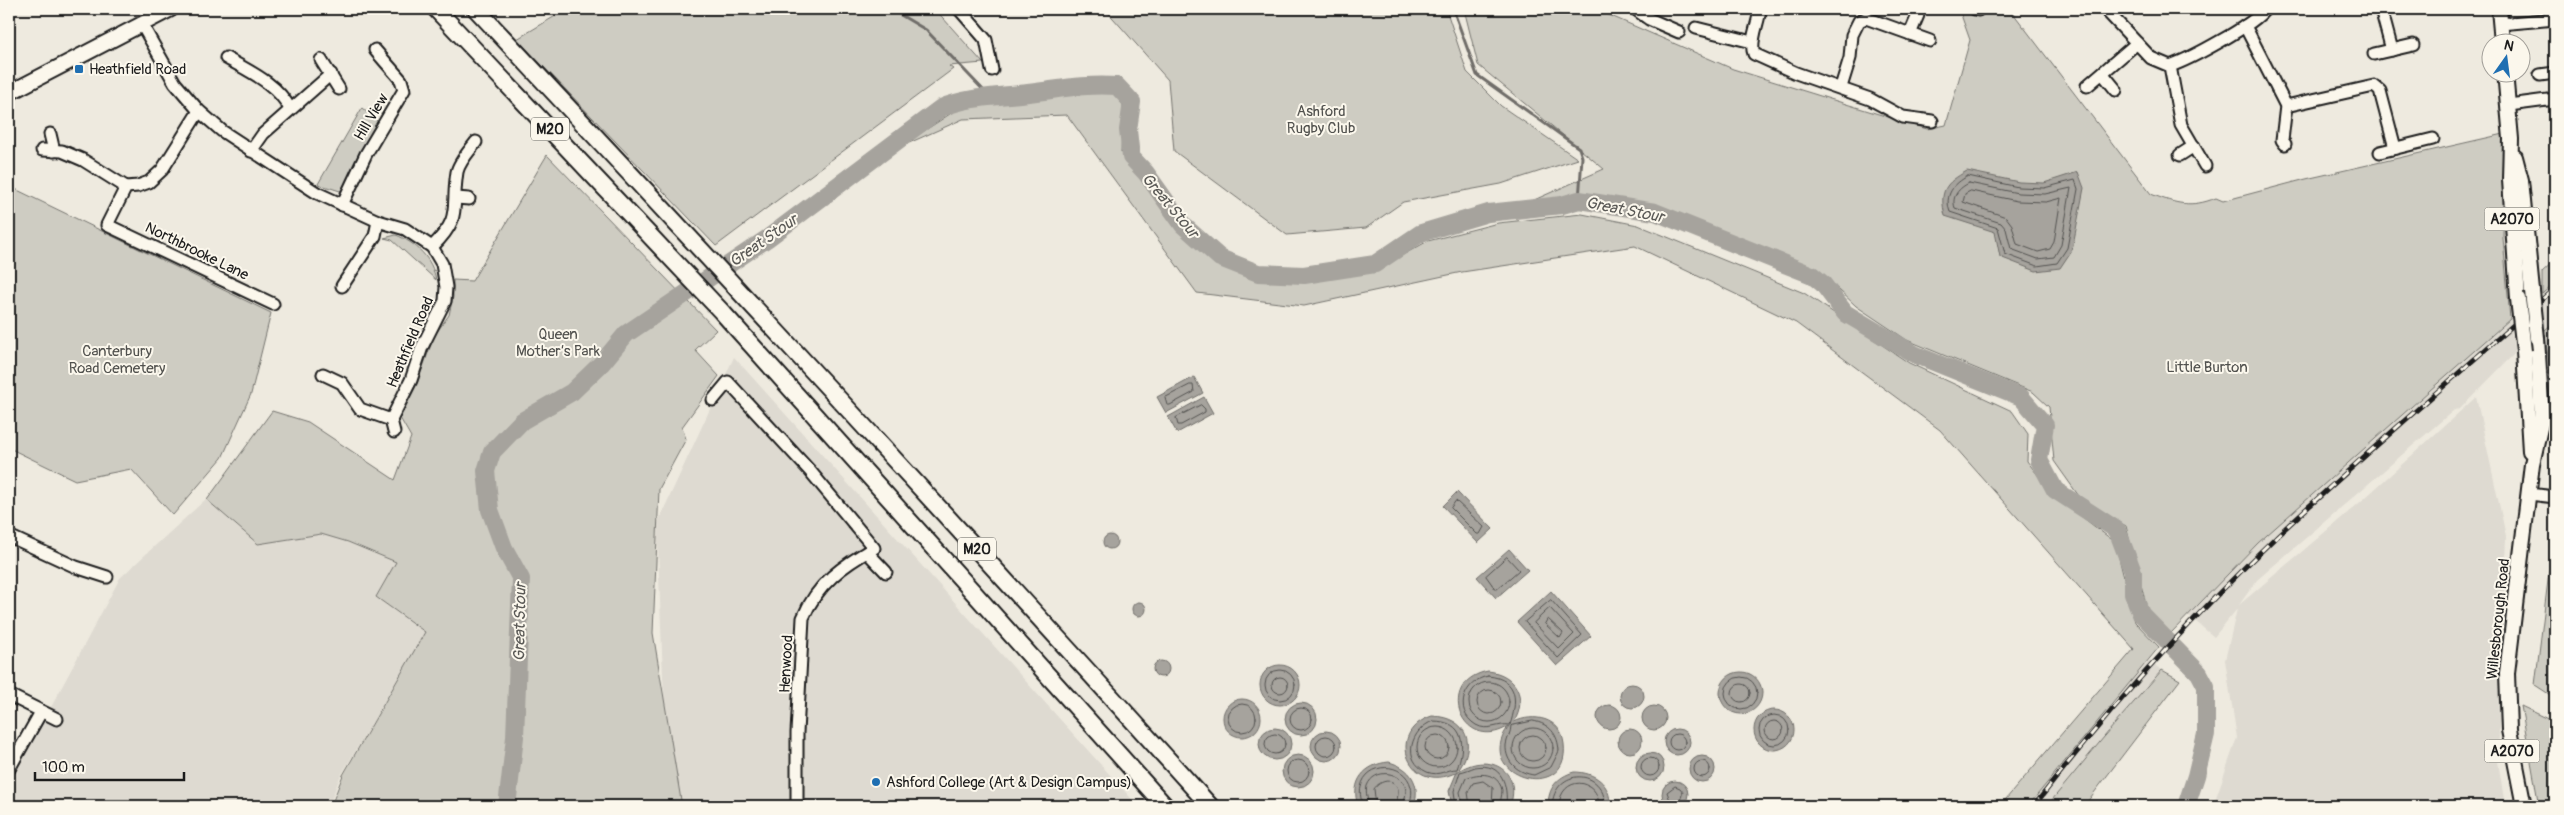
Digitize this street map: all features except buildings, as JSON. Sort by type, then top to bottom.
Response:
[{"type":"highway","name":"M20","points":[[436,9],[722,312],[1165,806]]},
{"type":"highway","name":"M20","points":[[476,9],[684,230],[1037,614],[1210,806]]},
{"type":"main road","points":[[9,93],[171,9]]},
{"type":"main road","points":[[2499,9],[2501,32]]},
{"type":"main road","name":"Willesborough Road","points":[[2506,82],[2511,139],[2510,180],[2518,299],[2524,351],[2532,464]]},
{"type":"main road","name":"Willesborough Road","points":[[2511,139],[2521,180],[2537,338],[2542,419],[2532,464],[2507,672],[2509,730],[2524,806]]},
{"type":"street","points":[[958,9],[986,40],[992,70]]},
{"type":"street","points":[[1635,9],[1648,19],[1679,32]]},
{"type":"street","points":[[1760,9],[1759,23],[1752,42],[1754,54],[1769,62],[1873,100],[1903,117],[1932,121]]},
{"type":"street","points":[[2105,9],[2151,58],[2170,66],[2182,62],[2245,26],[2261,15],[2265,9]]},
{"type":"street","points":[[2381,9],[2392,50]]},
{"type":"street","points":[[1910,34],[1918,14]]},
{"type":"street","points":[[1841,87],[1850,58],[1852,35],[1859,20],[1866,18],[1930,41]]},
{"type":"street","points":[[2500,24],[2555,20]]},
{"type":"street","points":[[141,24],[175,83],[199,111],[251,151],[317,193],[378,221],[405,229],[432,247],[449,230],[456,198],[458,170],[476,142]]},
{"type":"street","points":[[2245,26],[2286,106],[2282,140],[2285,144]]},
{"type":"street","points":[[1696,28],[1752,42]]},
{"type":"street","points":[[2087,86],[2103,74],[2136,43]]},
{"type":"street","points":[[2374,54],[2413,45]]},
{"type":"street","name":"Hill View","points":[[342,205],[366,154],[404,90],[401,80],[375,50]]},
{"type":"street","points":[[226,58],[269,85],[284,97],[290,109]]},
{"type":"street","points":[[321,60],[339,89]]},
{"type":"street","points":[[2170,66],[2181,125],[2205,166]]},
{"type":"street","points":[[2540,75],[2555,73]]},
{"type":"street","points":[[251,151],[263,134],[331,74]]},
{"type":"street","points":[[2103,74],[2116,90]]},
{"type":"street","points":[[2286,106],[2374,86],[2380,91],[2395,148]]},
{"type":"street","points":[[2509,105],[2555,99]]},
{"type":"street","points":[[50,134],[48,150],[62,151],[83,160],[126,187],[149,182],[162,170],[199,111]]},
{"type":"street","points":[[2380,152],[2433,139]]},
{"type":"street","points":[[2180,155],[2194,146]]},
{"type":"street","name":"Northbrooke Lane","points":[[126,187],[107,225],[273,304]]},
{"type":"street","points":[[456,198],[469,199]]},
{"type":"street","points":[[342,286],[375,236],[378,221]]},
{"type":"street","name":"Heathfield Road","points":[[391,420],[412,380],[422,346],[445,301],[446,287],[442,264],[432,247]]},
{"type":"street","points":[[323,374],[342,383],[360,409],[391,420],[394,432]]},
{"type":"street","points":[[713,400],[728,382],[810,471],[874,548],[867,552],[886,572]]},
{"type":"street","points":[[2529,494],[2555,496]]},
{"type":"street","points":[[9,536],[76,567],[107,578]]},
{"type":"street","name":"Henwood","points":[[797,806],[797,733],[804,618],[809,604],[831,577],[847,563],[867,552]]},
{"type":"street","points":[[9,695],[57,719]]},
{"type":"street","points":[[9,769],[41,712]]},
{"type":"shaded area","points":[[2555,282],[2555,321],[2544,331],[2542,294]]},
{"type":"shaded area","points":[[2510,319],[2515,353],[2460,409],[2454,410],[2257,580],[2239,605],[2365,498],[2476,397],[2506,536],[2498,761],[2505,806],[2213,806],[2237,738],[2225,660],[2237,609],[2214,637],[2188,615],[2258,543],[2319,485]]},
{"type":"shaded area","points":[[734,357],[1138,806],[668,806],[657,524]]},
{"type":"shaded area","points":[[206,499],[258,544],[321,534],[348,542],[397,562],[376,597],[426,633],[340,777],[329,806],[9,806],[9,786],[120,578]]},
{"type":"shaded area","points":[[2148,661],[2162,670],[2047,806],[2028,806]]},
{"type":"green space","points":[[567,9],[935,9],[983,63],[949,66],[953,69],[716,246],[517,39]]},
{"type":"green space","points":[[971,9],[1021,9],[975,13]]},
{"type":"green space","name":"Ashford Rugby Club","points":[[1105,9],[1446,9],[1467,72],[1501,106],[1578,159],[1501,184],[1403,202],[1366,228],[1287,235],[1174,151],[1168,80]]},
{"type":"green space","name":"Little Burton","points":[[1464,9],[1595,9],[1733,69],[1927,129],[1946,125],[1970,40],[1959,9],[2010,9],[2151,194],[2183,204],[2199,203],[2216,198],[2223,201],[2306,179],[2504,134],[2503,238],[2510,319],[2258,543],[2171,633],[2148,612],[2126,526],[2081,499],[2054,461],[2049,407],[2033,392],[1907,340],[1856,306],[1821,273],[1650,204],[1586,197],[1525,204],[1604,169],[1478,65]]},
{"type":"green space","points":[[1112,91],[1123,105],[1121,152],[1161,194],[1183,225],[1215,262],[1258,279],[1304,280],[1376,270],[1428,241],[1498,223],[1582,214],[1638,225],[1804,293],[1909,363],[2012,411],[2028,434],[2027,461],[2053,495],[2115,542],[2135,622],[2159,647],[2028,806],[2000,806],[2134,649],[1940,430],[1796,323],[1635,246],[1462,272],[1304,306],[1197,293],[1067,115],[963,119],[900,147],[965,104]]},
{"type":"green space","points":[[362,108],[378,122],[345,187],[340,191],[318,184]]},
{"type":"green space","name":"Queen Mother’s Park","points":[[547,155],[716,330],[695,350],[719,376],[682,427],[686,439],[659,489],[653,633],[682,806],[331,806],[343,775],[425,632],[376,597],[396,562],[348,542],[321,534],[258,544],[207,500],[272,411],[308,422],[395,480],[411,437],[400,418],[417,384],[434,336],[449,315],[453,297],[453,280],[472,281]]},
{"type":"green space","name":"Canterbury Road Cemetery","points":[[9,186],[271,313],[251,394],[222,458],[173,515],[131,469],[75,480],[9,448]]},
{"type":"green space","points":[[396,235],[410,242],[422,252],[431,265],[436,280],[392,240],[384,238]]},
{"type":"green space","points":[[2555,260],[2555,282],[2542,294],[2542,272]]},
{"type":"green space","points":[[2555,321],[2555,400],[2544,331]]},
{"type":"green space","points":[[2555,524],[2555,698],[2535,685]]},
{"type":"green space","points":[[2162,670],[2180,680],[2084,806],[2047,806],[2114,725]]},
{"type":"green space","points":[[2521,706],[2555,722],[2555,806],[2539,806]]},
{"type":"water","points":[[1967,171],[2019,182],[2044,183],[2078,172],[2084,188],[2072,250],[2060,268],[2036,271],[2000,257],[1995,232],[1945,216],[1943,200],[1946,189],[1953,180]]},
{"type":"water","points":[[1194,377],[1203,393],[1166,413],[1157,397]]},
{"type":"water","points":[[1204,397],[1213,413],[1177,433],[1168,417]]},
{"type":"water","points":[[1457,492],[1493,529],[1478,543],[1443,506]]},
{"type":"water","points":[[1110,535],[1115,537],[1117,542],[1115,547],[1110,549],[1105,547],[1103,542],[1105,537]]},
{"type":"water","points":[[1509,549],[1528,570],[1496,598],[1477,577]]},
{"type":"water","points":[[1551,591],[1591,636],[1557,666],[1517,622]]},
{"type":"water","points":[[1136,602],[1142,602],[1146,609],[1142,616],[1136,616],[1132,612],[1132,606]]},
{"type":"water","points":[[1158,661],[1164,661],[1169,666],[1167,675],[1158,677],[1153,672],[1153,666]]},
{"type":"water","points":[[1280,665],[1294,671],[1300,685],[1294,699],[1280,705],[1266,699],[1260,685],[1266,671]]},
{"type":"water","points":[[1488,671],[1506,677],[1517,689],[1520,704],[1514,722],[1521,719],[1537,718],[1552,723],[1558,728],[1564,744],[1562,763],[1553,774],[1539,779],[1524,777],[1511,770],[1502,759],[1500,744],[1509,726],[1493,732],[1479,731],[1468,724],[1461,714],[1458,701],[1462,688],[1471,678]]},
{"type":"water","points":[[1741,672],[1756,678],[1762,693],[1756,708],[1741,714],[1726,708],[1720,693],[1726,678]]},
{"type":"water","points":[[1627,684],[1637,684],[1644,691],[1644,701],[1637,708],[1627,708],[1620,701],[1620,691]]},
{"type":"water","points":[[1242,699],[1255,705],[1261,718],[1255,731],[1242,737],[1229,731],[1223,718],[1229,705]]},
{"type":"water","points":[[1301,703],[1312,708],[1317,719],[1312,730],[1301,735],[1290,730],[1285,719],[1290,708]]},
{"type":"water","points":[[1609,705],[1614,706],[1620,712],[1620,722],[1614,728],[1609,729],[1604,728],[1598,722],[1597,717],[1598,712],[1604,706]]},
{"type":"water","points":[[1654,706],[1663,709],[1666,718],[1663,727],[1654,730],[1645,727],[1642,718],[1645,709]]},
{"type":"water","points":[[1778,710],[1785,713],[1791,719],[1794,730],[1793,738],[1785,747],[1778,750],[1770,750],[1763,747],[1755,738],[1754,726],[1757,719],[1766,711]]},
{"type":"water","points":[[1432,716],[1454,722],[1461,727],[1466,735],[1467,752],[1457,772],[1440,777],[1426,776],[1416,769],[1409,759],[1406,747],[1409,735],[1417,724]]},
{"type":"water","points":[[1275,728],[1286,733],[1291,744],[1286,755],[1275,760],[1264,755],[1259,744],[1264,733]]},
{"type":"water","points":[[1630,729],[1639,732],[1642,741],[1639,750],[1630,753],[1621,750],[1618,741],[1621,732]]},
{"type":"water","points":[[1677,729],[1686,733],[1690,742],[1686,751],[1677,755],[1668,751],[1664,742],[1668,733]]},
{"type":"water","points":[[1326,731],[1337,735],[1341,746],[1337,757],[1326,761],[1315,757],[1311,746],[1315,735]]},
{"type":"water","points":[[1650,753],[1660,757],[1664,767],[1660,777],[1650,781],[1640,777],[1636,767],[1640,757]]},
{"type":"water","points":[[1298,755],[1304,756],[1309,760],[1313,765],[1313,777],[1309,782],[1304,786],[1298,787],[1292,786],[1287,782],[1283,777],[1282,771],[1283,765],[1287,760],[1292,756]]},
{"type":"water","points":[[1702,756],[1712,759],[1715,769],[1712,779],[1702,782],[1692,779],[1689,769],[1692,759]]},
{"type":"water","points":[[1389,762],[1403,768],[1412,778],[1416,791],[1414,806],[1358,806],[1356,789],[1361,776],[1372,766]]},
{"type":"water","points":[[1480,763],[1500,767],[1507,773],[1511,782],[1513,793],[1510,806],[1452,806],[1449,791],[1457,772],[1468,766]]},
{"type":"water","points":[[1574,772],[1589,774],[1600,781],[1608,791],[1610,806],[1548,806],[1550,794],[1558,780]]},
{"type":"water","points":[[1675,781],[1684,785],[1688,794],[1684,803],[1675,807],[1666,803],[1662,794],[1666,785]]},
{"type":"waterway","points":[[895,9],[899,14],[926,30],[988,95]]},
{"type":"waterway","points":[[1453,9],[1477,75],[1579,148],[1582,157],[1579,200]]},
{"type":"waterway","name":"Great Stour","points":[[507,806],[515,737],[521,579],[504,548],[490,510],[486,471],[492,452],[522,421],[572,392],[602,363],[626,334],[768,238],[941,108],[984,97],[1093,86],[1117,86],[1132,102],[1128,130],[1131,157],[1146,173],[1183,225],[1220,258],[1258,273],[1304,275],[1375,264],[1421,233],[1488,213],[1562,205],[1579,200],[1655,212],[1812,275],[1823,284],[1845,313],[1914,354],[2021,397],[2045,425],[2039,460],[2055,490],[2117,530],[2133,572],[2133,593],[2141,614],[2199,673],[2206,686],[2206,734],[2196,776],[2186,806]]},
{"type":"railway","points":[[2034,806],[2091,735],[2151,666],[2246,566],[2347,472],[2555,288]]},
{"type":"place","name":"Heathfield Road","points":[[79,69]]},
{"type":"place","name":"Ashford College (Art & Design Campus)","points":[[876,782]]}]
